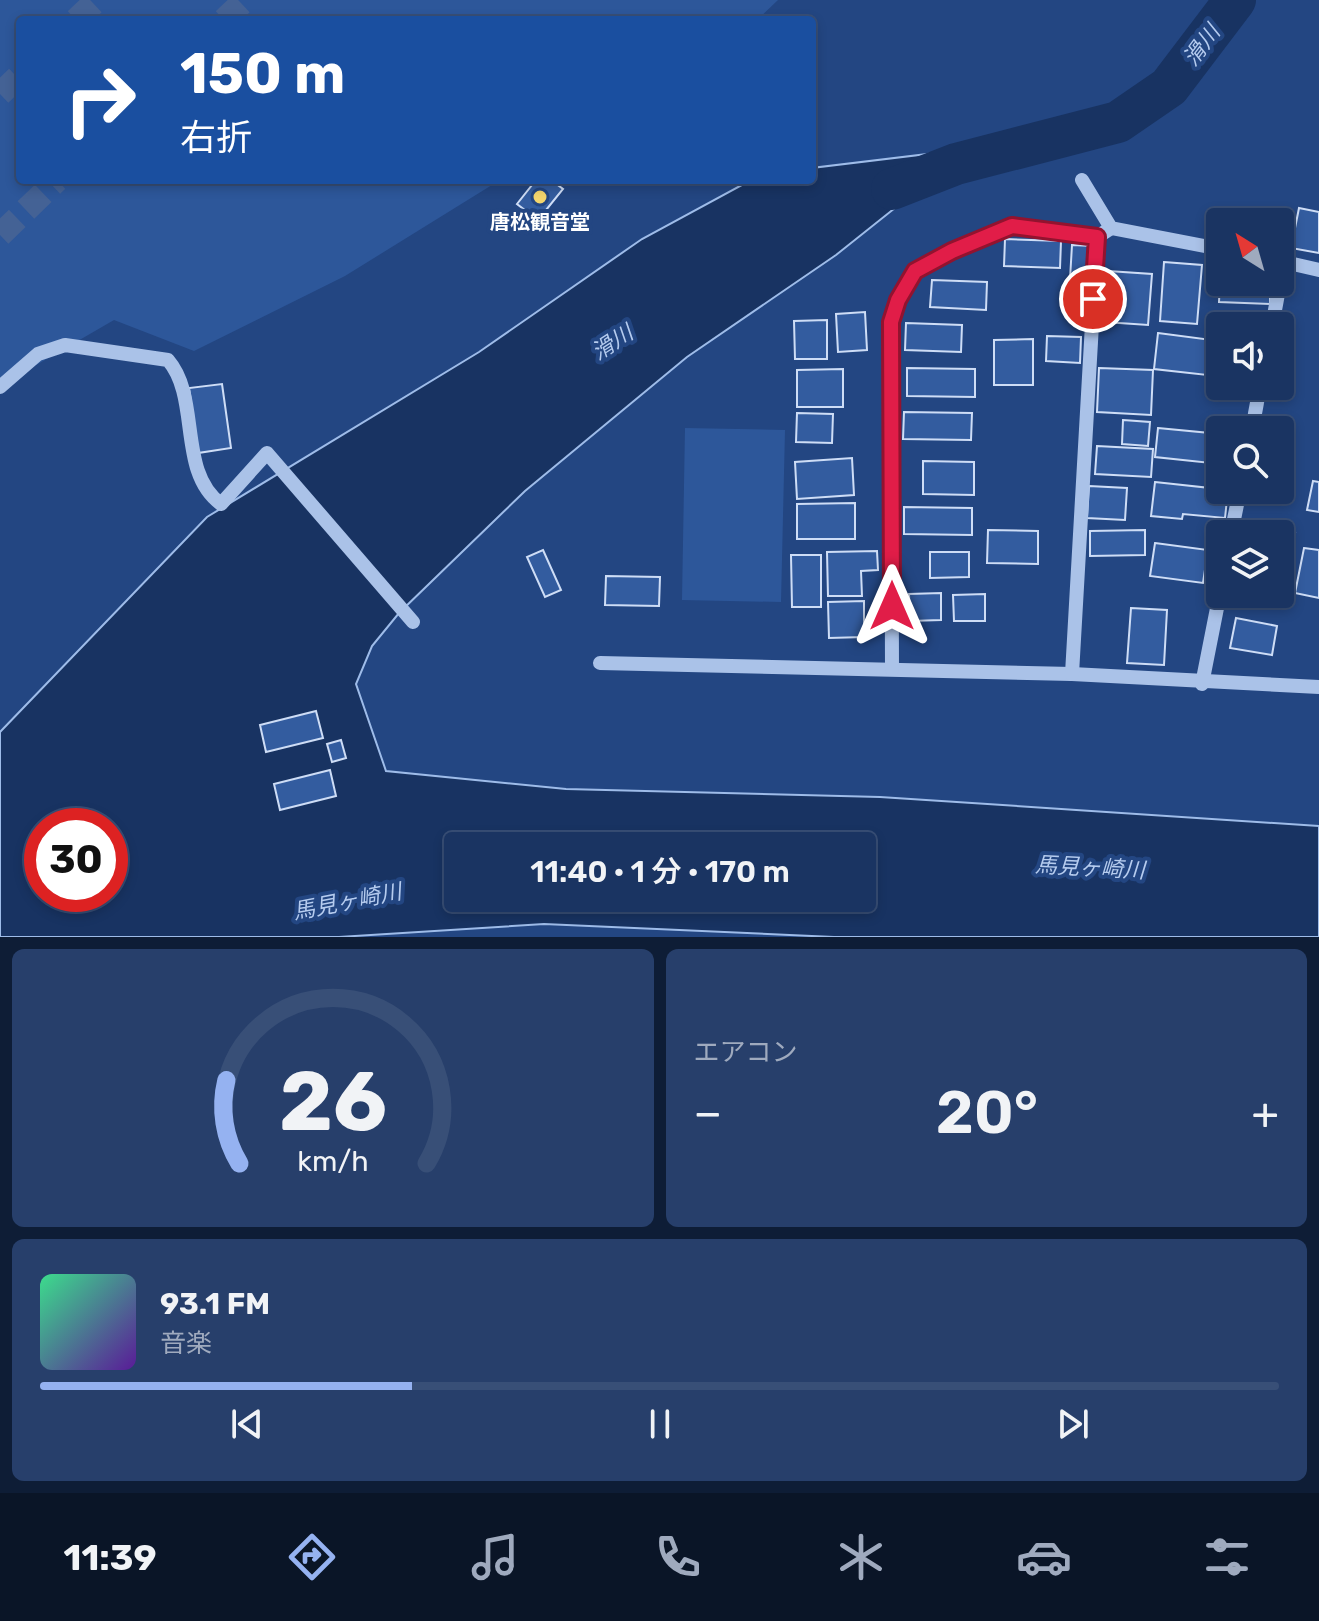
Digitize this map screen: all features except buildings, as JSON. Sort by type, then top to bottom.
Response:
[{"type":"street","points":[[1082,180],[1111,228]]},
{"type":"street","points":[[892,669],[891,322],[898,300],[915,271],[1012,226],[1097,237],[1111,228],[1206,246]]},
{"type":"street","points":[[1072,674],[1097,237]]},
{"type":"street","points":[[1294,264],[1319,270]]},
{"type":"street","points":[[0,387],[38,354],[65,345],[158,356],[168,360],[182,382],[202,479],[215,500],[221,504],[267,453],[413,622]]},
{"type":"street","points":[[1202,684],[1217,608]]},
{"type":"street","points":[[600,663],[1072,674],[1202,684],[1319,687]]},
{"type":"shaded area","points":[[0,0],[778,0],[761,16],[16,16],[16,184],[494,184],[345,276],[194,351],[114,320],[0,386]]},
{"type":"shaded area","points":[[685,428],[785,430],[781,602],[682,600]]},
{"type":"water","name":"馬見ヶ崎川","points":[[969,149],[836,255],[687,357],[525,491],[399,613],[372,646],[356,684],[386,771],[566,789],[880,797],[1319,826],[1319,937],[834,937],[544,924],[339,937],[0,937],[0,732],[207,517],[479,352],[642,239],[744,184],[816,184],[816,168]]},
{"type":"waterway","name":"滑川","points":[[892,189],[956,164],[1118,122],[1169,87],[1235,0]]},
{"type":"tunnel","points":[[80,16],[97,0]]},
{"type":"tunnel","points":[[228,16],[245,0]]},
{"type":"tunnel","points":[[0,94],[16,79]]},
{"type":"tunnel","points":[[0,235],[53,184]]},
{"type":"place","name":"唐松観音堂","points":[[540,197]]},
{"type":"route","points":[[892,606],[891,322],[898,300],[915,271],[952,251],[1012,226],[1097,237],[1093,299]]}]
